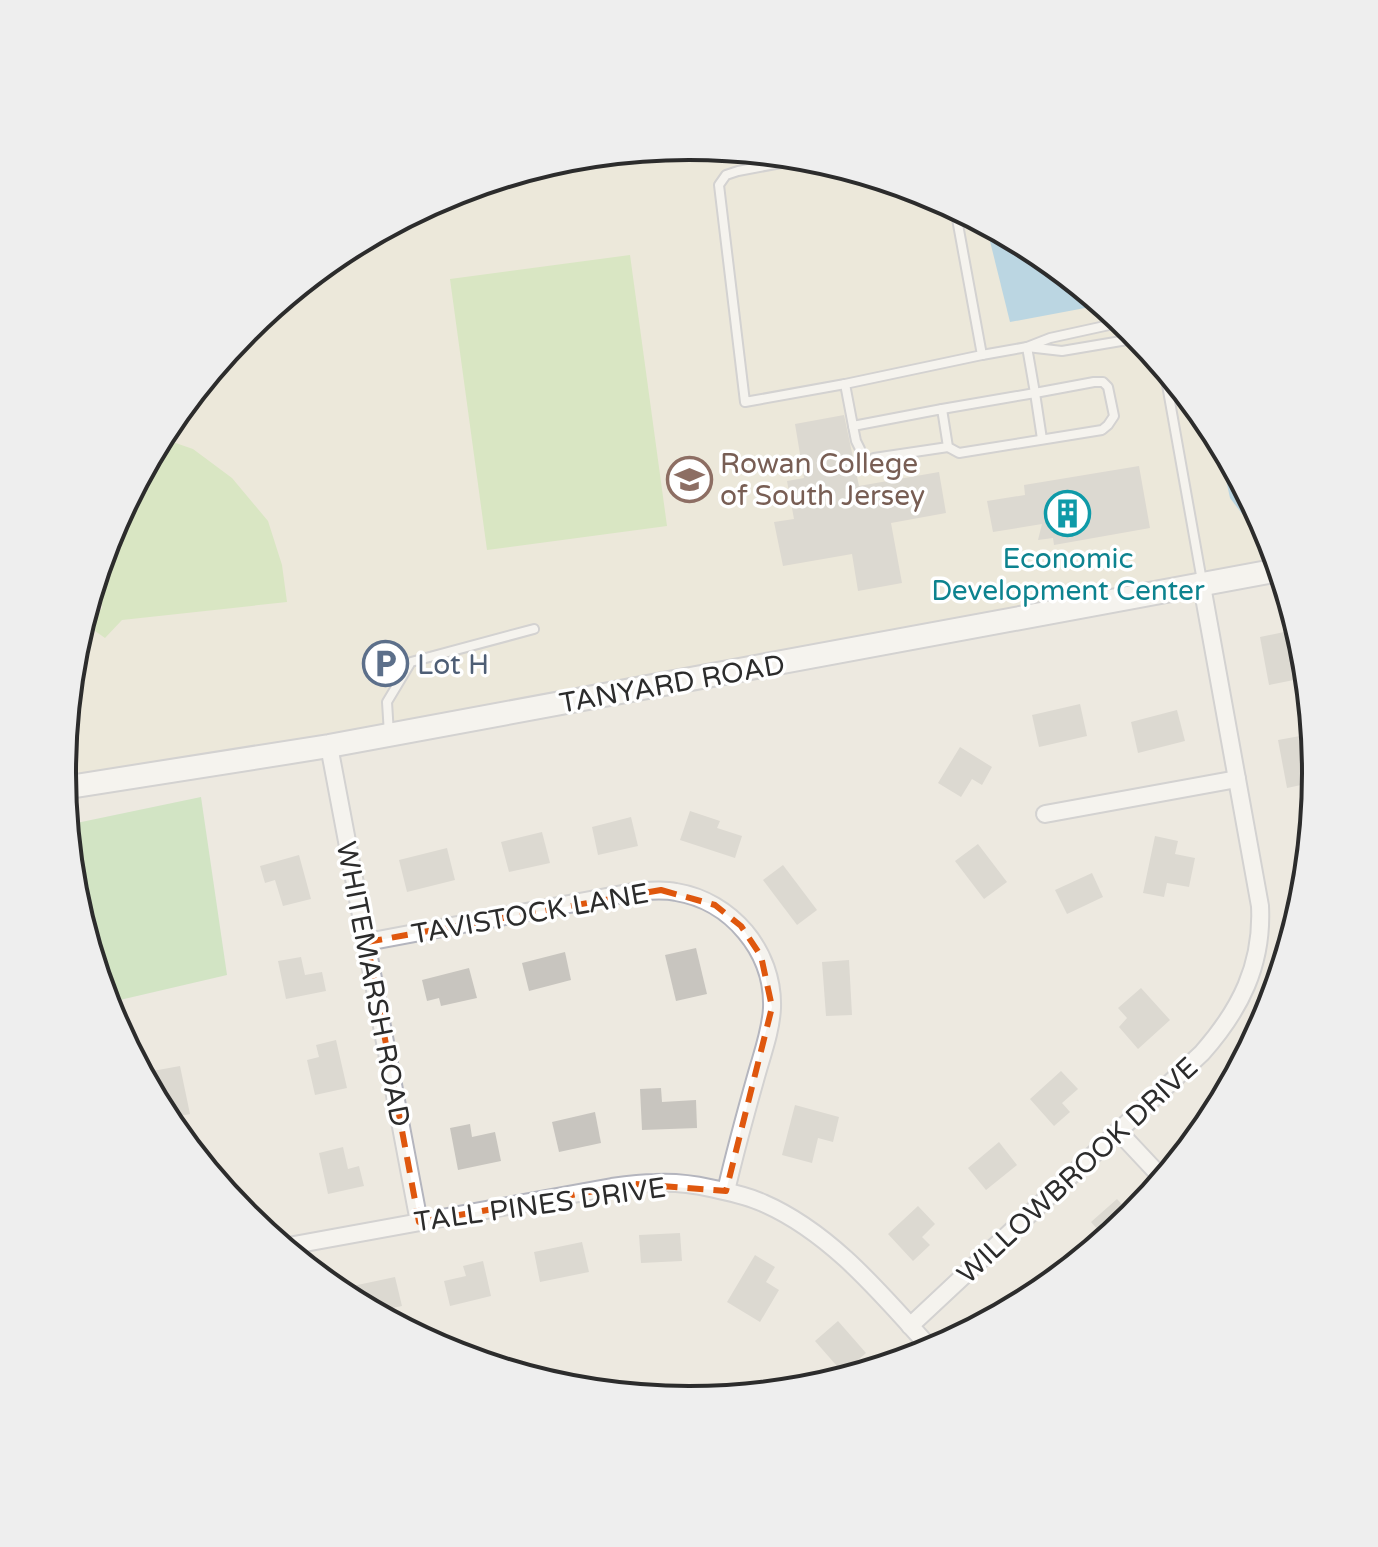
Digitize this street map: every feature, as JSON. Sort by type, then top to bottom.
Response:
[{"type":"street","name":"TANYARD ROAD","points":[[76,786],[329,746],[1268,572]]},
{"type":"street","name":"WILLOWBROOK DRIVE","points":[[910,1326],[1202,1053],[1236,1010],[1260,935],[1260,906],[1202,586]]},
{"type":"street","name":"WHITEMARSH ROAD","points":[[329,746],[419,1222]]},
{"type":"street","points":[[1045,814],[1237,779]]},
{"type":"street","name":"TAVISTOCK LANE","points":[[367,942],[633,892],[661,890],[688,894],[728,913],[761,956],[768,976],[772,1007],[726,1191]]},
{"type":"street","points":[[1118,1131],[1156,1171]]},
{"type":"street","name":"TALL PINES DRIVE","points":[[297,1244],[635,1184],[679,1183],[726,1191],[763,1203],[809,1229],[853,1267],[923,1340]]},
{"type":"lane","points":[[766,166],[726,175],[719,185],[745,402],[1027,347],[1050,338],[1107,326]]},
{"type":"lane","points":[[958,223],[982,355]]},
{"type":"lane","points":[[1027,347],[1062,351],[1123,341]]},
{"type":"lane","points":[[1027,347],[1042,439]]},
{"type":"lane","points":[[853,426],[1094,382],[1103,382],[1108,387],[1114,416],[1102,430],[959,453],[948,447],[874,458]]},
{"type":"lane","points":[[845,384],[860,449]]},
{"type":"lane","points":[[1168,391],[1202,586]]},
{"type":"lane","points":[[942,409],[948,447]]},
{"type":"lane","points":[[389,735],[387,702],[411,662],[534,629]]},
{"type":"highlighted area","points":[[661,890],[715,905],[741,926],[761,956],[772,1007],[726,1191],[635,1184],[419,1222],[367,942]]},
{"type":"shaded area","name":"Rowan College of South Jersey","points":[[689,160],[809,172],[848,181],[924,207],[996,243],[1062,287],[1150,369],[1199,433],[1220,467],[1239,502],[1267,571],[76,785],[81,693],[97,615],[109,576],[139,502],[179,433],[203,400],[256,340],[316,287],[348,264],[454,207],[530,181],[569,172]]},
{"type":"green space","points":[[630,255],[667,526],[487,550],[450,279]]},
{"type":"green space","points":[[173,442],[193,449],[232,478],[268,521],[282,565],[287,602],[122,620],[105,638],[94,630],[102,608],[101,601],[123,539],[139,502]]},
{"type":"green space","points":[[201,797],[227,975],[120,1000],[97,932],[78,823]]},
{"type":"water","points":[[990,240],[1030,264],[1087,308],[1010,322]]},
{"type":"water","points":[[1225,477],[1245,515],[1243,515],[1230,498]]},
{"type":"building","points":[[844,415],[859,486],[939,472],[946,513],[891,523],[902,583],[858,591],[852,554],[783,566],[774,522],[794,519],[787,481],[804,478],[795,424]]},
{"type":"building","name":"Economic Development Center","points":[[1139,466],[1150,528],[1054,545],[1053,538],[1038,540],[1042,524],[993,532],[987,501],[1025,495],[1024,485]]},
{"type":"building","points":[[1285,632],[1295,680],[1269,685],[1260,637]]},
{"type":"building","points":[[1080,704],[1087,736],[1039,747],[1032,715]]},
{"type":"building","points":[[1177,710],[1185,741],[1138,753],[1131,722]]},
{"type":"building","points":[[1300,736],[1302,785],[1287,788],[1278,740]]},
{"type":"building","points":[[960,747],[992,767],[982,785],[972,779],[961,797],[938,783]]},
{"type":"building","points":[[690,811],[720,821],[717,828],[742,836],[735,858],[680,840]]},
{"type":"building","points":[[631,817],[638,846],[598,855],[592,827]]},
{"type":"building","points":[[542,832],[550,863],[509,872],[501,842]]},
{"type":"building","points":[[1155,836],[1178,841],[1175,854],[1195,858],[1189,887],[1167,883],[1164,897],[1143,893]]},
{"type":"building","points":[[978,844],[1007,882],[984,899],[955,861]]},
{"type":"building","points":[[447,848],[455,880],[407,892],[399,860]]},
{"type":"building","points":[[299,855],[311,899],[283,906],[275,880],[265,883],[260,866]]},
{"type":"building","points":[[783,865],[817,910],[797,925],[763,880]]},
{"type":"building","points":[[1092,873],[1103,897],[1067,914],[1055,890]]},
{"type":"building","points":[[696,948],[707,994],[676,1001],[665,955]]},
{"type":"building","points":[[565,952],[571,980],[529,991],[522,963]]},
{"type":"building","points":[[301,957],[305,975],[322,972],[326,991],[286,999],[278,961]]},
{"type":"building","points":[[849,960],[852,1015],[826,1016],[822,962]]},
{"type":"building","points":[[469,968],[477,998],[441,1006],[439,998],[427,1001],[422,980]]},
{"type":"building","points":[[1141,988],[1170,1020],[1138,1049],[1119,1027],[1127,1018],[1118,1008]]},
{"type":"building","points":[[336,1040],[347,1088],[315,1095],[307,1060],[319,1057],[316,1045]]},
{"type":"building","points":[[180,1066],[190,1114],[180,1116],[153,1071]]},
{"type":"building","points":[[1061,1071],[1078,1089],[1062,1103],[1070,1112],[1054,1126],[1030,1099]]},
{"type":"building","points":[[661,1088],[662,1102],[696,1100],[697,1128],[642,1130],[640,1089]]},
{"type":"building","points":[[795,1105],[839,1117],[833,1142],[818,1138],[812,1163],[782,1155]]},
{"type":"building","points":[[595,1112],[601,1143],[559,1152],[552,1122]]},
{"type":"building","points":[[470,1124],[472,1137],[495,1132],[501,1161],[458,1170],[450,1128]]},
{"type":"building","points":[[999,1142],[1017,1165],[986,1190],[968,1168]]},
{"type":"building","points":[[343,1147],[348,1169],[359,1166],[364,1186],[328,1194],[319,1153]]},
{"type":"building","points":[[1117,1199],[1123,1206],[1098,1230],[1091,1222]]},
{"type":"building","points":[[918,1206],[935,1224],[922,1237],[930,1245],[913,1261],[888,1234]]},
{"type":"building","points":[[680,1233],[682,1261],[641,1263],[639,1235]]},
{"type":"building","points":[[582,1242],[589,1272],[540,1282],[534,1252]]},
{"type":"building","points":[[755,1255],[775,1267],[766,1282],[779,1290],[760,1322],[727,1302]]},
{"type":"building","points":[[483,1261],[491,1296],[450,1306],[444,1281],[466,1276],[463,1266]]},
{"type":"building","points":[[395,1277],[402,1306],[390,1308],[353,1286]]},
{"type":"building","points":[[838,1321],[866,1353],[853,1364],[839,1368],[815,1341]]},
{"type":"place","name":"Rowan College of South Jersey","points":[[689,479]]},
{"type":"place","name":"Economic Development Center","points":[[1068,513]]},
{"type":"place","name":"Lot H","points":[[386,664]]}]
